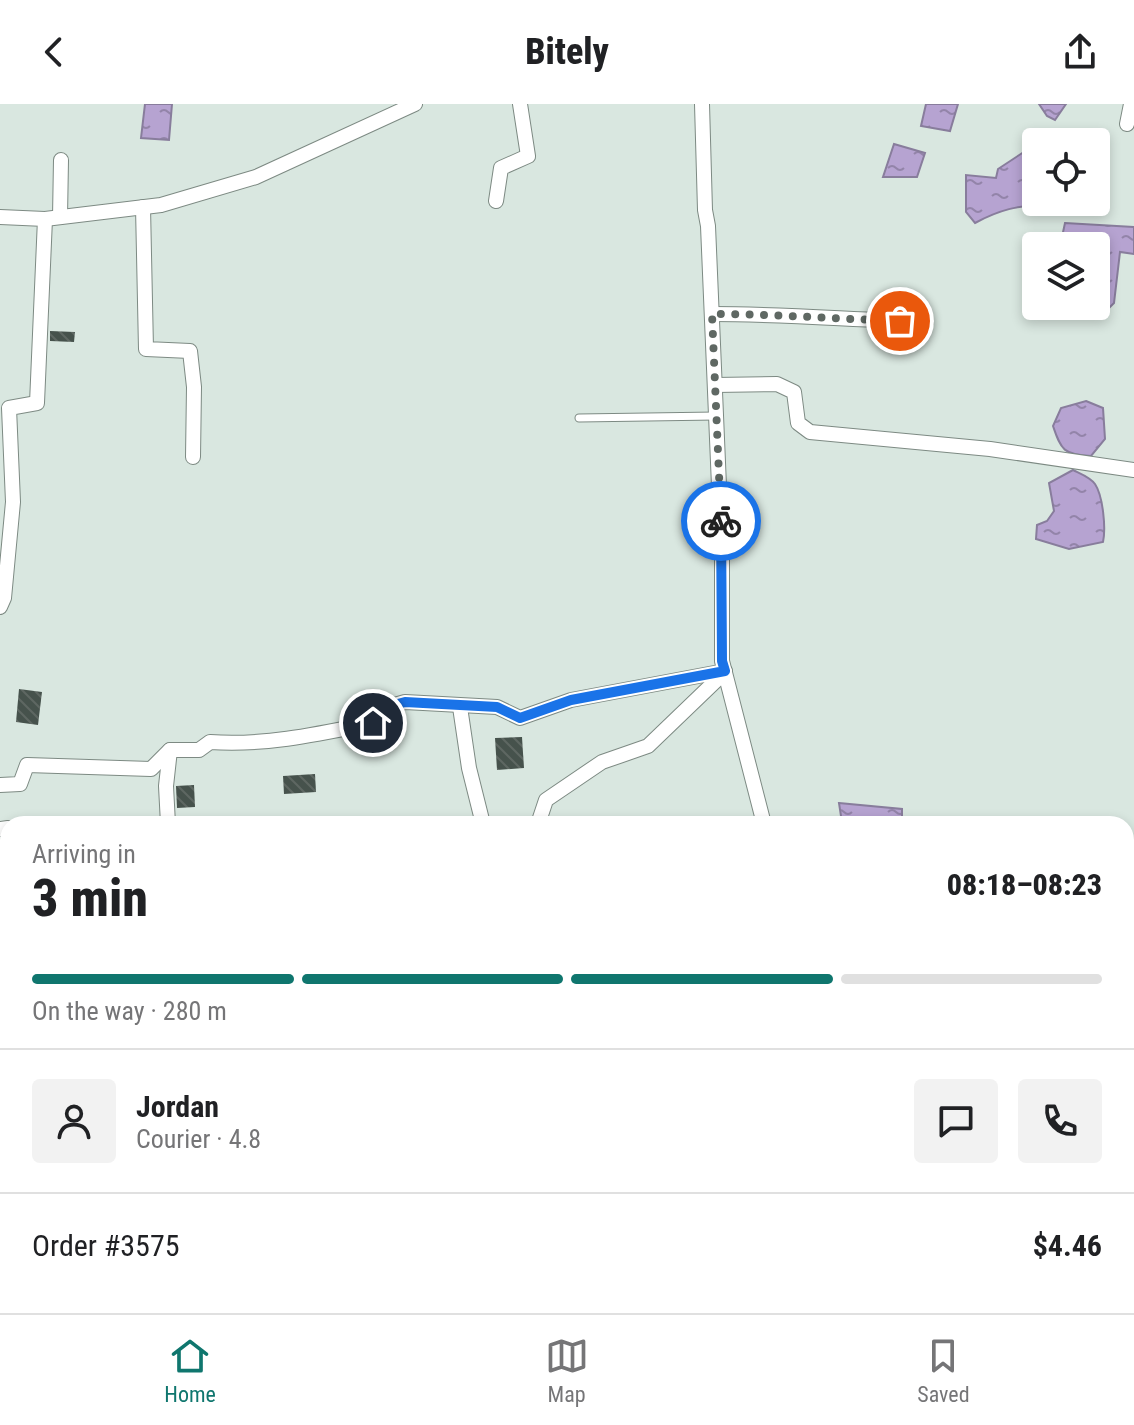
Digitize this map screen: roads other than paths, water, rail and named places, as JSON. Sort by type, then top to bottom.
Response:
[{"type":"street","points":[[0,217],[52,218],[161,205],[256,177],[415,104]]},
{"type":"street","points":[[496,201],[501,168],[528,156],[520,104]]},
{"type":"street","points":[[702,104],[722,557],[722,661],[762,816]]},
{"type":"street","points":[[1127,124],[1131,104]]},
{"type":"street","points":[[0,607],[4,598],[13,502],[5,472],[9,408],[37,403],[52,218],[61,160]]},
{"type":"street","points":[[143,207],[146,349],[190,351],[194,387],[193,457]]},
{"type":"street","points":[[712,314],[926,322]]},
{"type":"street","points":[[715,385],[777,384],[794,392],[798,423],[810,432],[990,449],[1134,470]]},
{"type":"street","points":[[0,785],[20,784],[27,765],[151,769],[170,750],[199,750],[210,742],[246,744],[314,735],[373,723],[384,708],[405,702],[497,707],[520,718],[571,700],[725,671]]},
{"type":"street","points":[[541,816],[546,800],[602,762],[648,746],[725,671]]},
{"type":"street","points":[[460,707],[469,768],[481,816]]},
{"type":"street","points":[[168,816],[166,786],[170,750]]},
{"type":"lane","points":[[579,418],[716,416]]},
{"type":"water","points":[[145,104],[172,104],[169,140],[141,138]]},
{"type":"water","points":[[926,104],[958,104],[950,131],[921,126]]},
{"type":"water","points":[[1039,104],[1066,104],[1055,120],[1047,116]]},
{"type":"water","points":[[894,144],[925,153],[917,177],[883,177]]},
{"type":"water","points":[[1022,153],[1022,207],[975,223],[966,212],[966,175],[996,178],[998,169]]},
{"type":"water","points":[[1065,223],[1134,227],[1134,254],[1120,252],[1114,303],[1110,307],[1110,232],[1063,232]]},
{"type":"water","points":[[1086,401],[1103,408],[1105,439],[1091,456],[1065,450],[1053,426],[1061,408]]},
{"type":"water","points":[[1073,470],[1091,479],[1098,489],[1104,536],[1103,542],[1069,549],[1036,539],[1037,525],[1047,521],[1054,511],[1049,483]]},
{"type":"water","points":[[839,803],[902,809],[902,816],[841,816]]}]
